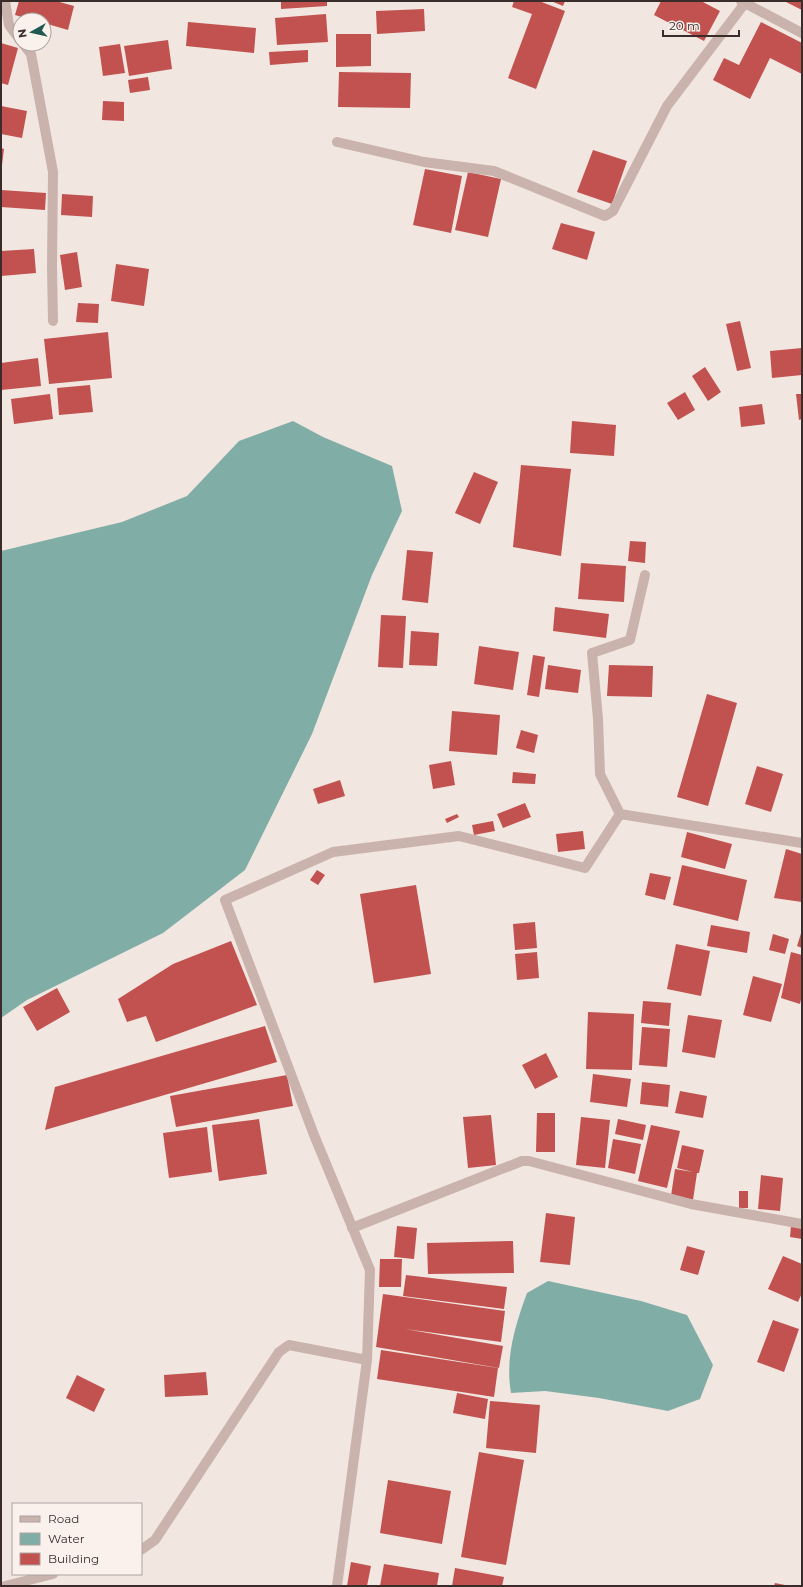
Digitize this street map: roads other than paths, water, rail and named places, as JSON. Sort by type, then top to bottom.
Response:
[{"type":"street","points":[[5,1],[9,25],[12,29]]},
{"type":"street","points":[[337,142],[424,162],[494,171],[605,216],[613,211],[668,106],[743,2],[802,33]]},
{"type":"street","points":[[29,52],[53,172],[53,321]]},
{"type":"street","points":[[620,814],[600,774],[598,719],[592,653],[630,640],[645,575]]},
{"type":"street","points":[[620,814],[802,843]]},
{"type":"street","points":[[337,1586],[367,1360],[370,1270],[314,1135],[225,900],[333,852],[459,836],[585,868],[620,814]]},
{"type":"street","points":[[352,1228],[522,1160],[691,1204],[802,1224]]},
{"type":"street","points":[[142,1549],[154,1540],[279,1352],[289,1346],[367,1360]]},
{"type":"street","points":[[5,1586],[49,1575]]},
{"type":"water","points":[[293,421],[323,437],[392,466],[402,511],[372,575],[312,734],[245,870],[163,933],[27,1000],[1,1018],[1,551],[122,522],[187,496],[239,441]]},
{"type":"water","points":[[548,1281],[641,1301],[687,1315],[713,1365],[700,1399],[668,1411],[599,1398],[545,1391],[511,1393],[509,1380],[510,1355],[515,1330],[523,1305],[527,1293]]}]
